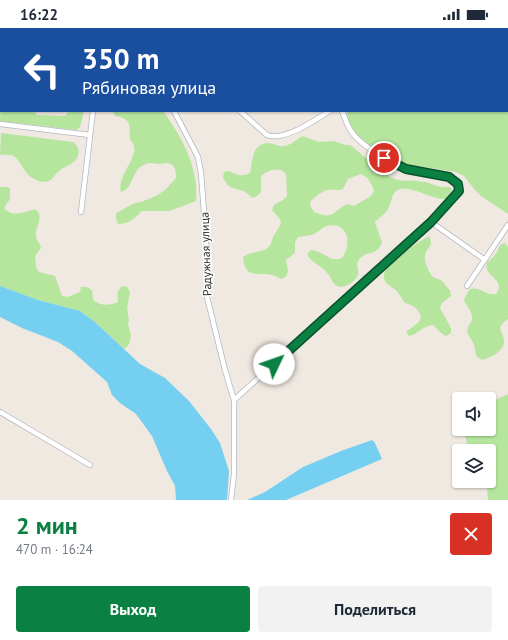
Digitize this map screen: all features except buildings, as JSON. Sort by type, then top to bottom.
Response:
[{"type":"street","points":[[81,212],[92,112]]},
{"type":"street","name":"Радужная улица","points":[[176,112],[198,157],[201,173],[206,232],[208,276],[207,297],[234,400],[234,474],[231,500]]},
{"type":"street","points":[[241,112],[272,138],[287,134],[328,112]]},
{"type":"street","points":[[234,400],[431,222],[459,191],[458,184],[449,177],[406,169],[375,153],[351,132],[342,112]]},
{"type":"street","points":[[0,124],[90,135]]},
{"type":"street","points":[[431,222],[485,260]]},
{"type":"street","points":[[468,286],[508,225]]},
{"type":"street","points":[[0,412],[90,465]]},
{"type":"green space","points":[[0,112],[35,112],[37,115],[65,116],[68,112],[84,112],[80,127],[77,130],[0,121]]},
{"type":"green space","points":[[113,112],[164,112],[177,131],[188,153],[195,177],[196,201],[169,211],[142,211],[129,222],[118,224],[116,213],[135,203],[156,196],[165,190],[176,178],[176,174],[174,167],[170,163],[149,163],[141,166],[129,186],[121,192],[122,178],[132,157],[134,145],[130,140],[129,124],[125,119],[115,116]]},
{"type":"green space","points":[[347,112],[508,112],[508,214],[481,196],[464,176],[456,172],[404,164],[380,155],[357,135],[348,120]]},
{"type":"green space","points":[[1,133],[73,142],[79,151],[78,156],[73,162],[61,169],[51,180],[41,182],[28,175],[15,157],[10,155],[0,155]]},
{"type":"green space","points":[[303,136],[319,142],[334,141],[345,145],[350,145],[367,159],[378,164],[389,176],[394,179],[425,182],[450,187],[452,190],[445,199],[439,199],[406,189],[400,189],[395,192],[387,211],[375,222],[382,243],[376,251],[366,254],[360,258],[357,263],[358,275],[346,286],[340,287],[335,285],[325,270],[311,260],[307,254],[311,250],[320,252],[330,258],[342,258],[347,248],[347,237],[344,230],[335,225],[324,227],[312,235],[298,237],[295,242],[295,253],[286,260],[288,271],[286,277],[281,279],[267,274],[253,274],[244,264],[243,257],[251,253],[264,250],[271,244],[274,235],[281,224],[280,219],[272,210],[274,205],[287,196],[286,174],[280,170],[274,170],[261,176],[261,192],[252,198],[244,191],[229,186],[223,177],[224,172],[229,171],[242,175],[250,173],[254,154],[258,146],[268,143],[286,146]],"holes":[[[361,174],[366,177],[373,188],[374,191],[371,196],[354,206],[348,204],[343,206],[330,215],[314,212],[310,202],[317,195],[327,190],[343,189],[348,179]]]},
{"type":"green space","points":[[0,187],[10,188],[10,199],[4,208],[7,211],[15,214],[35,209],[39,213],[36,236],[41,248],[35,256],[36,267],[39,272],[55,276],[62,296],[68,297],[80,292],[81,287],[87,287],[92,290],[93,300],[108,305],[118,302],[118,291],[122,286],[127,287],[130,292],[127,309],[129,320],[128,325],[131,335],[128,346],[124,349],[96,323],[80,311],[38,300],[0,286]]},
{"type":"green space","points":[[429,236],[431,243],[425,253],[425,261],[428,270],[433,277],[442,281],[450,290],[451,296],[442,303],[440,308],[451,328],[451,333],[446,336],[433,325],[409,336],[406,332],[419,322],[421,317],[420,314],[411,305],[405,303],[396,290],[387,284],[384,279],[384,274],[386,269],[411,247]]},
{"type":"green space","points":[[505,243],[508,247],[508,319],[500,327],[504,344],[500,351],[489,358],[482,360],[477,357],[474,345],[467,332],[472,318],[464,299],[470,289],[474,288],[489,294],[496,294],[499,289],[499,284],[488,272],[487,262],[492,259],[500,245]]},
{"type":"green space","points":[[508,394],[508,500],[488,500],[487,488],[496,488],[496,444],[468,444],[465,436],[496,436],[496,400]]},
{"type":"water","points":[[0,286],[38,300],[80,311],[96,323],[140,364],[165,378],[189,401],[220,443],[229,471],[227,500],[176,500],[175,486],[152,436],[136,414],[120,403],[112,395],[107,382],[72,351],[58,342],[22,328],[0,317]]},
{"type":"water","points":[[372,440],[375,443],[382,459],[286,500],[247,500],[265,492],[303,467]]},
{"type":"route","points":[[274,364],[431,222],[459,191],[458,184],[455,180],[449,177],[406,169],[384,158]]}]
